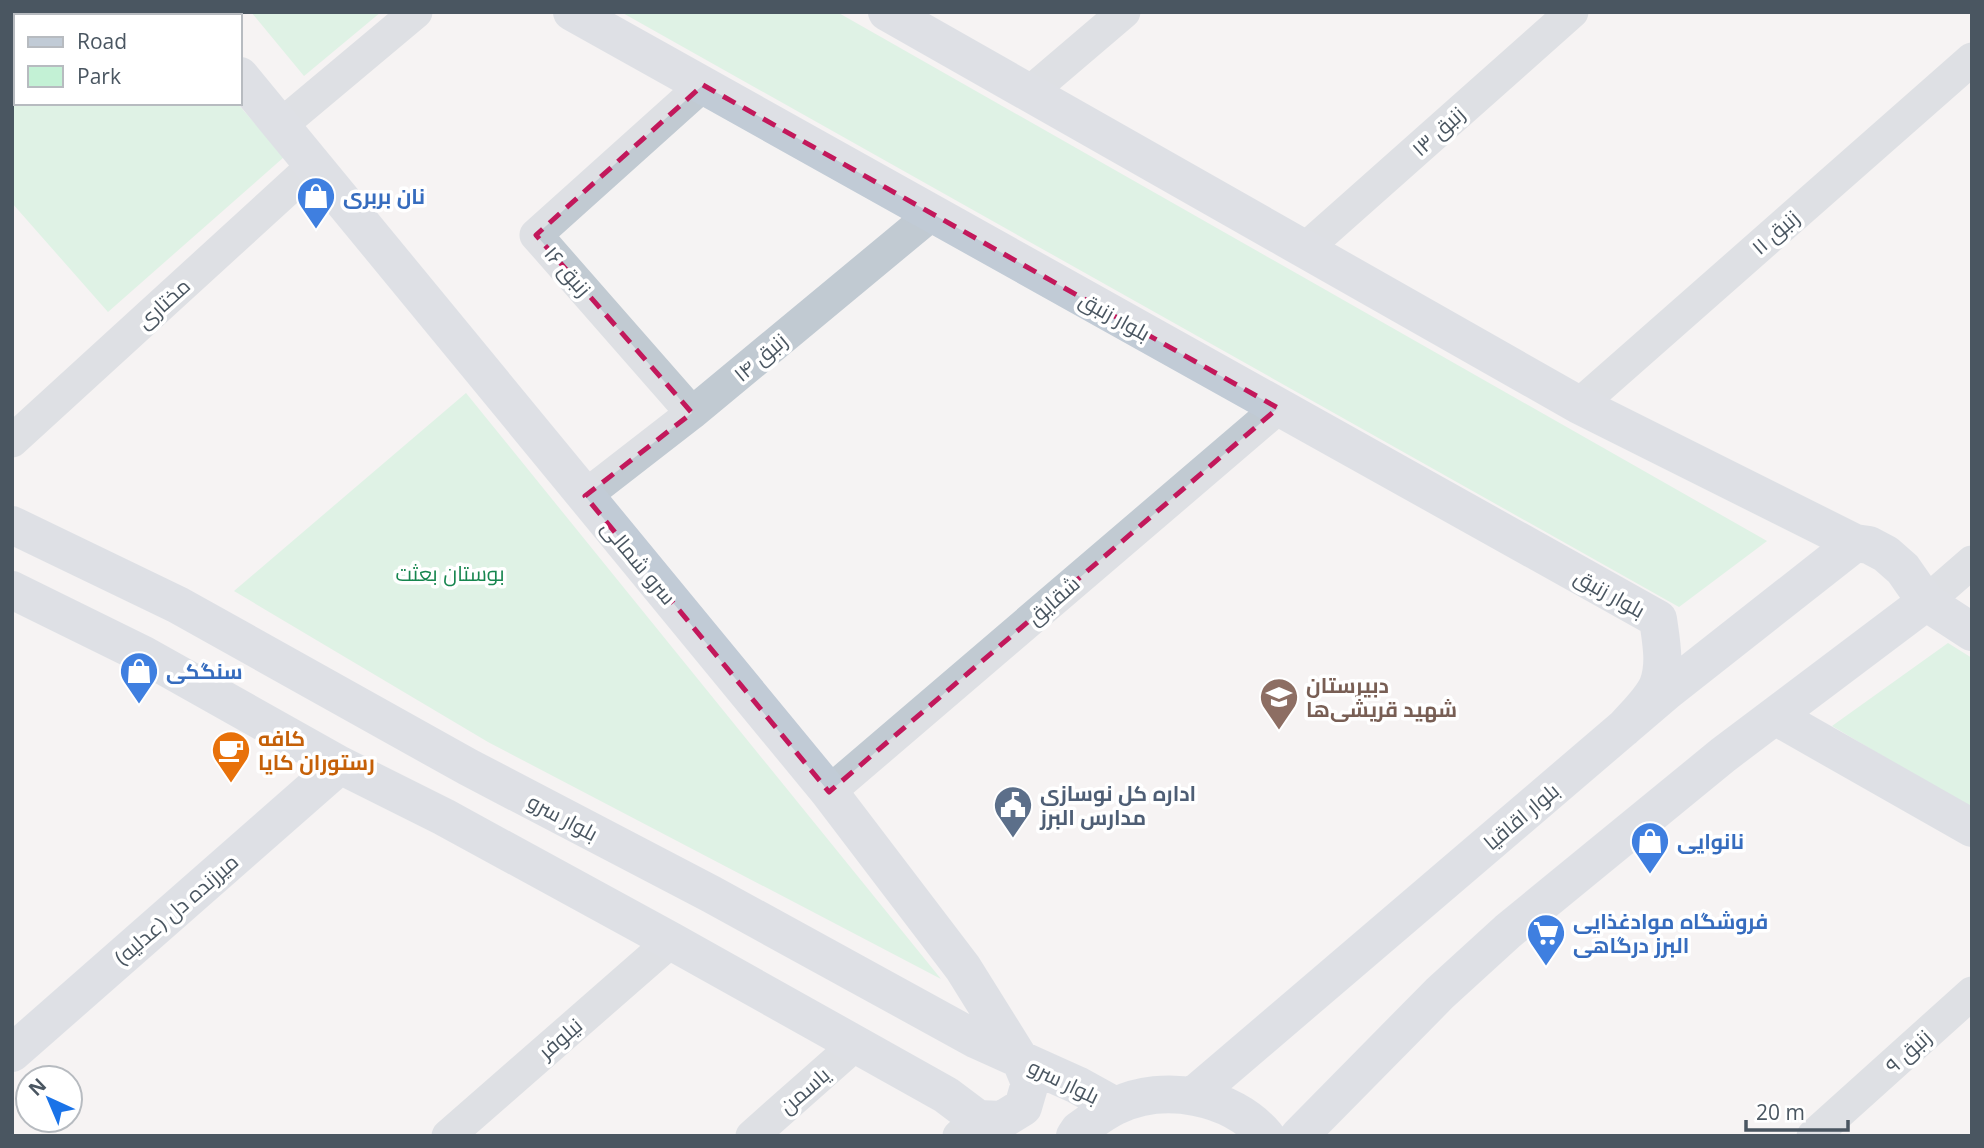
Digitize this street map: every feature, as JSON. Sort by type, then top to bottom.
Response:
[{"type":"street","points":[[280,126],[416,12]]},
{"type":"street","name":"بلوار زنبق","points":[[572,12],[1658,620],[1663,656],[1658,685],[1624,728]]},
{"type":"street","points":[[887,12],[1579,405],[1854,543],[1868,545],[1886,554],[1903,569],[1926,602],[1972,632]]},
{"type":"street","points":[[1029,93],[1124,12]]},
{"type":"street","name":"زنبق ۱۳","points":[[1305,249],[1572,12]]},
{"type":"street","name":"زنبق ۱۱","points":[[1579,405],[1972,59]]},
{"type":"street","name":"سرو شمالی","points":[[242,78],[829,792],[963,968],[1021,1061]]},
{"type":"street","name":"زنبق ۱۶","points":[[692,413],[536,235],[703,85]]},
{"type":"street","name":"مختاری","points":[[12,441],[313,166]]},
{"type":"street","name":"زنبق ۱۴","points":[[585,496],[692,413],[932,214]]},
{"type":"street","name":"شقایق","points":[[829,792],[1278,408]]},
{"type":"street","name":"بلوار سرو","points":[[12,525],[178,605],[468,767],[711,894],[977,1040],[1077,1085],[1115,1107]]},
{"type":"street","name":"بلوار اقاقیا","points":[[1193,1096],[1667,691],[1854,543]]},
{"type":"street","points":[[1299,1136],[1440,993],[1508,931],[1723,755],[1926,602],[1972,562]]},
{"type":"street","points":[[12,590],[144,655],[340,765],[444,817],[856,1044],[946,1095],[977,1130],[1002,1120],[1023,1107],[1030,1083],[1021,1061]]},
{"type":"street","points":[[1775,716],[1972,828]]},
{"type":"street","name":"میرزنده دل (عدلیه)","points":[[12,1053],[340,765]]},
{"type":"street","name":"نیلوفر","points":[[448,1136],[671,941]]},
{"type":"street","name":"زنبق ۹","points":[[1813,1136],[1972,993]]},
{"type":"street","name":"یاسمن","points":[[752,1136],[856,1044]]},
{"type":"street","points":[[1075,1136],[1079,1130],[1115,1107],[1140,1098],[1166,1094],[1193,1096],[1227,1107],[1258,1126],[1266,1136]]},
{"type":"highlighted area","points":[[703,85],[1278,408],[829,792],[585,496],[692,413],[536,235]]},
{"type":"green space","points":[[12,12],[158,14],[14,14],[14,105],[239,105],[284,157],[108,312],[12,203]]},
{"type":"green space","points":[[251,12],[381,12],[304,76]]},
{"type":"green space","points":[[621,12],[837,12],[1767,541],[1679,607]]},
{"type":"green space","name":"بوستان بعثت","points":[[466,393],[941,979],[488,742],[234,591]]},
{"type":"green space","points":[[1948,643],[1972,658],[1972,809],[1832,726]]},
{"type":"place","name":"نان بربری","points":[[316,230]]},
{"type":"place","name":"سنگکی","points":[[139,705]]},
{"type":"place","name":"دبیرستان شهید قریشی‌ها","points":[[1279,731]]},
{"type":"place","name":"کافه رستوران کایا","points":[[231,784]]},
{"type":"place","name":"اداره کل نوسازی مدارس البرز","points":[[1013,839]]},
{"type":"place","name":"نانوایی","points":[[1650,875]]},
{"type":"place","name":"فروشگاه موادغذایی البرز درگاهی","points":[[1546,967]]}]
